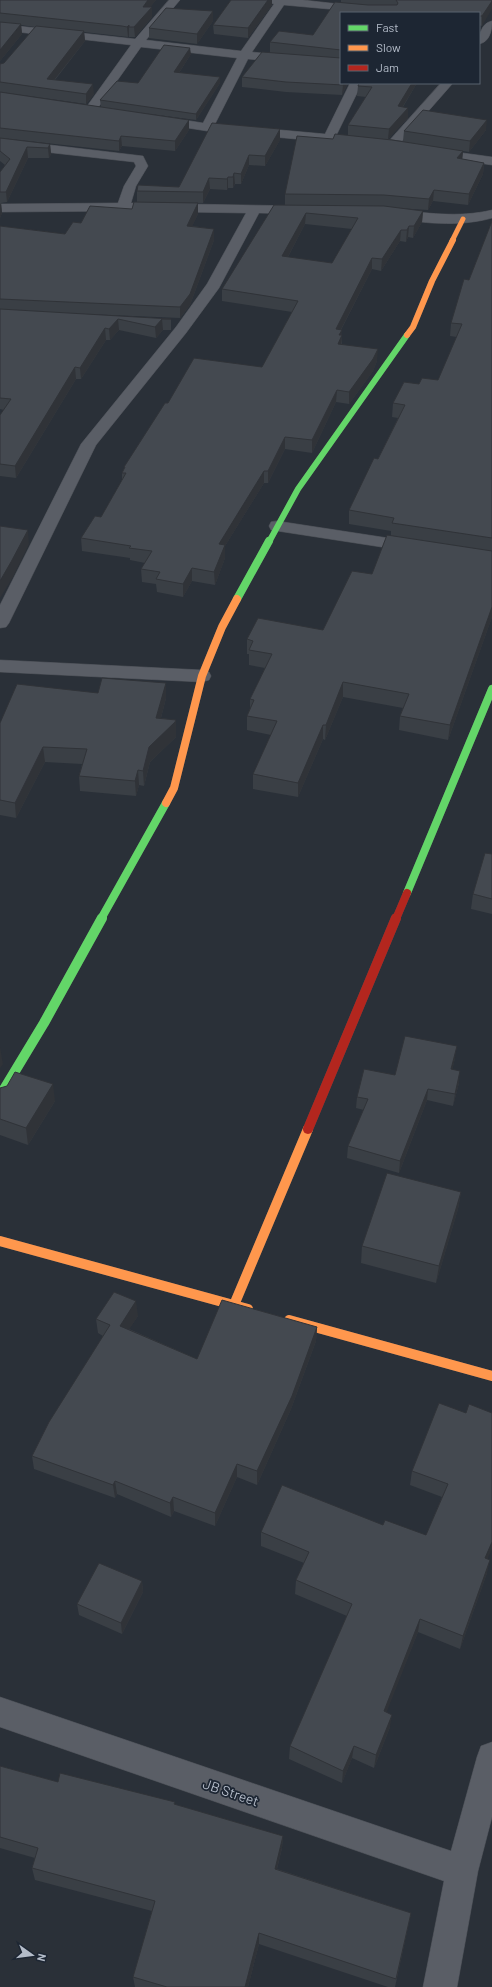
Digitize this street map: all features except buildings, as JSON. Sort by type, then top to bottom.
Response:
[{"type":"street","points":[[91,109],[139,42],[175,0]]},
{"type":"street","points":[[207,127],[244,55],[276,1],[376,10]]},
{"type":"street","points":[[480,40],[492,24]]},
{"type":"street","points":[[0,26],[244,55],[340,64]]},
{"type":"street","points":[[25,42],[34,30]]},
{"type":"street","points":[[329,138],[356,84]]},
{"type":"street","points":[[384,144],[446,84]]},
{"type":"street","points":[[76,107],[107,112]]},
{"type":"street","points":[[145,118],[207,127],[329,138],[407,148]]},
{"type":"street","points":[[0,143],[139,159],[142,166],[130,186],[123,207]]},
{"type":"street","points":[[422,151],[492,161]]},
{"type":"street","points":[[0,208],[123,207],[314,211]]},
{"type":"street","points":[[0,624],[89,444],[214,285],[254,210]]},
{"type":"street","points":[[375,212],[463,219],[478,219],[492,214]]},
{"type":"street","points":[[0,1096],[44,1023],[174,788],[202,676],[222,627],[298,488],[323,451],[414,327],[432,281],[463,219]]},
{"type":"street","points":[[169,324],[184,325]]},
{"type":"street","points":[[277,526],[430,549]]},
{"type":"street","points":[[0,666],[202,676]]},
{"type":"street","points":[[234,1305],[492,690]]},
{"type":"street","points":[[0,1241],[257,1312]]},
{"type":"street","points":[[280,1318],[492,1376]]},
{"type":"street","name":"JB Street","points":[[0,1712],[462,1871]]},
{"type":"street","points":[[440,1987],[462,1871],[492,1757]]},
{"type":"traffic: fast","points":[[237,599],[298,489],[407,335]]},
{"type":"traffic: fast","points":[[407,893],[492,689]]},
{"type":"traffic: fast","points":[[0,1096],[44,1023],[166,803]]},
{"type":"traffic: slow","points":[[407,335],[413,327],[432,281],[463,219]]},
{"type":"traffic: slow","points":[[166,803],[174,788],[202,676],[222,627],[237,599]]},
{"type":"traffic: slow","points":[[234,1305],[308,1129]]},
{"type":"traffic: slow","points":[[0,1241],[248,1309]]},
{"type":"traffic: slow","points":[[289,1320],[492,1376]]},
{"type":"traffic: jam","points":[[308,1129],[407,893]]}]
